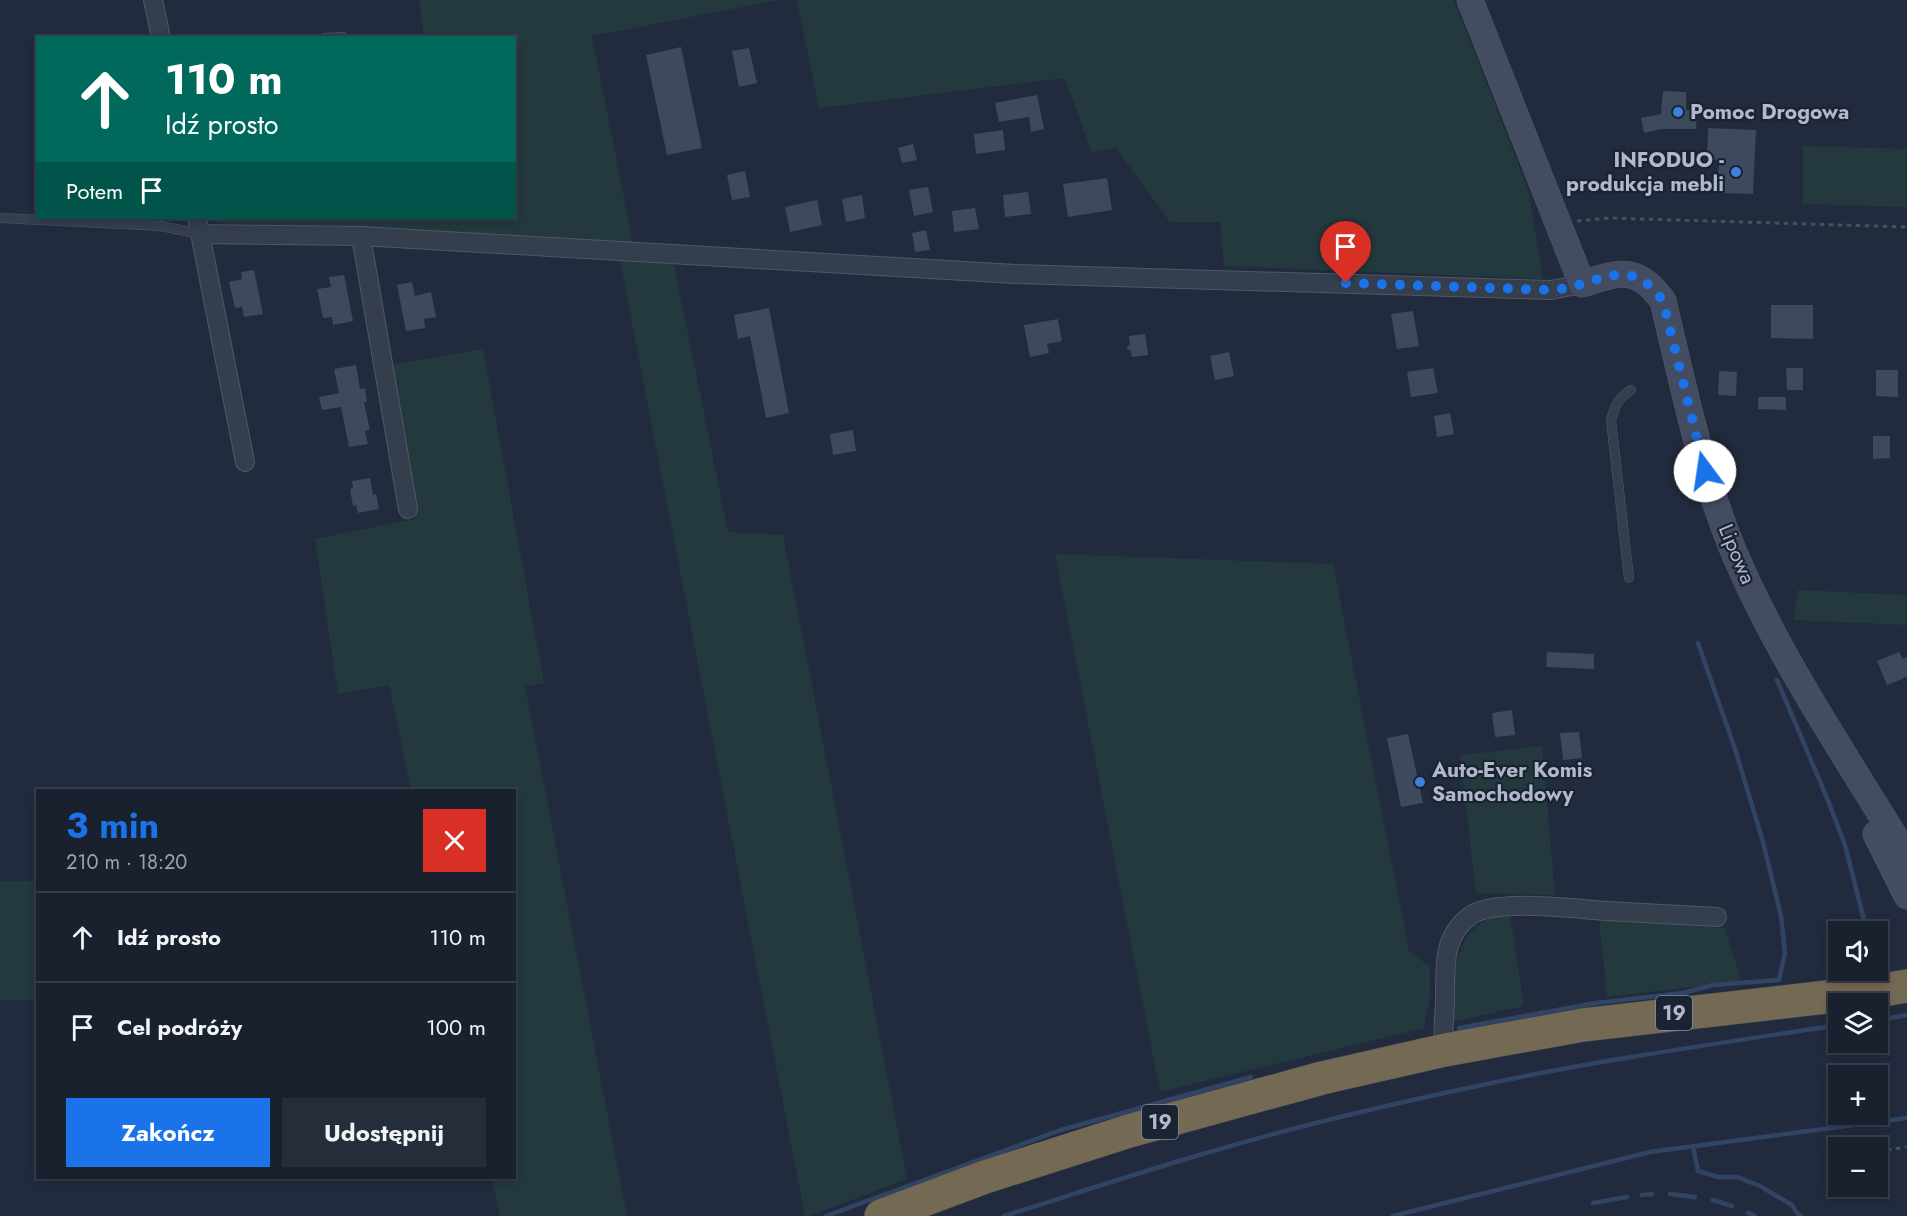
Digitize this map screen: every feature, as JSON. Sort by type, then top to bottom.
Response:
[{"type":"highway","name":"19","points":[[881,1216],[984,1177],[1129,1131],[1322,1078],[1445,1050],[1583,1025],[1906,987]]},
{"type":"main road","points":[[1470,0],[1582,284]]},
{"type":"main road","name":"Lipowa","points":[[1582,284],[1624,273],[1638,277],[1654,288],[1663,301],[1705,471],[1733,550],[1781,650],[1814,707]]},
{"type":"main road","points":[[1814,707],[1907,857]]},
{"type":"main road","points":[[1814,707],[1907,896]]},
{"type":"street","points":[[153,0],[161,36]]},
{"type":"street","points":[[244,462],[199,226],[1016,274],[1551,290],[1582,284]]},
{"type":"street","points":[[361,236],[408,508]]},
{"type":"street","points":[[1445,1050],[1442,1036],[1445,958],[1450,940],[1460,926],[1471,916],[1483,910],[1525,906],[1717,917]]},
{"type":"lane","points":[[0,218],[199,226]]},
{"type":"lane","points":[[1629,578],[1611,420],[1616,404],[1631,390]]},
{"type":"path","points":[[1557,222],[1609,218],[1907,226]]},
{"type":"path","points":[[1888,1150],[1906,1146]]},
{"type":"green space","points":[[419,0],[778,0],[592,36],[633,243],[216,223],[213,219],[516,219],[516,36],[424,36]]},
{"type":"green space","points":[[797,0],[1454,0],[1528,189],[1543,279],[1224,266],[1220,222],[1170,222],[1116,148],[1092,153],[1065,78],[819,108]]},
{"type":"green space","points":[[1803,146],[1907,149],[1907,207],[1803,204]]},
{"type":"green space","points":[[619,256],[674,264],[728,532],[783,535],[907,1179],[810,1216],[805,1216]]},
{"type":"green space","points":[[483,349],[544,683],[525,686],[627,1216],[500,1216],[492,1179],[516,1179],[516,789],[411,789],[389,685],[338,694],[315,539],[415,519],[389,365]]},
{"type":"green space","points":[[1055,554],[1333,564],[1409,951],[1430,967],[1430,997],[1424,1028],[1160,1092]]},
{"type":"green space","points":[[1798,590],[1907,595],[1907,625],[1793,620]]},
{"type":"green space","points":[[1542,746],[1555,895],[1476,893],[1460,755]]},
{"type":"green space","points":[[0,881],[36,881],[36,1000],[0,1000]]},
{"type":"green space","points":[[1510,914],[1524,1006],[1452,1022],[1454,977],[1461,948],[1478,926],[1493,917]]},
{"type":"green space","points":[[1599,919],[1725,928],[1741,981],[1607,997]]},
{"type":"building","points":[[681,47],[702,148],[667,155],[646,55]]},
{"type":"building","points":[[749,48],[757,83],[739,87],[732,51]]},
{"type":"building","name":"Pomoc Drogowa","points":[[1663,91],[1686,92],[1686,110],[1697,113],[1696,129],[1661,129],[1644,133],[1641,118],[1661,114]]},
{"type":"building","points":[[1037,95],[1044,129],[1031,132],[1029,117],[999,122],[995,103]]},
{"type":"building","name":"INFODUO - produkcja mebli","points":[[1708,128],[1756,130],[1753,194],[1717,193],[1719,160],[1707,159]]},
{"type":"building","points":[[1003,130],[1005,150],[976,154],[974,134]]},
{"type":"building","points":[[913,144],[917,160],[902,163],[898,148]]},
{"type":"building","points":[[745,171],[750,197],[732,200],[727,175]]},
{"type":"building","points":[[1107,178],[1112,210],[1068,217],[1063,184]]},
{"type":"building","points":[[928,187],[933,212],[914,216],[909,190]]},
{"type":"building","points":[[1028,192],[1031,214],[1005,217],[1003,195]]},
{"type":"building","points":[[862,195],[865,218],[846,222],[842,199]]},
{"type":"building","points":[[817,200],[822,225],[790,232],[785,207]]},
{"type":"building","points":[[975,208],[979,229],[954,232],[952,211]]},
{"type":"building","points":[[926,230],[930,250],[915,252],[912,233]]},
{"type":"building","points":[[254,270],[263,314],[244,317],[242,307],[235,308],[229,282],[242,279],[241,272]]},
{"type":"building","points":[[344,275],[353,321],[333,325],[332,317],[323,318],[317,289],[331,287],[329,277]]},
{"type":"building","points":[[412,282],[415,296],[431,292],[436,317],[424,319],[425,328],[406,331],[397,285]]},
{"type":"building","points":[[1771,305],[1813,305],[1813,339],[1771,338]]},
{"type":"building","points":[[769,308],[789,413],[766,418],[750,336],[738,339],[734,315]]},
{"type":"building","points":[[1413,311],[1419,346],[1397,349],[1391,314]]},
{"type":"building","points":[[1058,319],[1062,341],[1047,344],[1049,353],[1030,357],[1024,325]]},
{"type":"building","points":[[1145,334],[1148,355],[1132,357],[1131,351],[1126,348],[1130,344],[1129,336]]},
{"type":"building","points":[[1229,352],[1234,376],[1215,380],[1210,356]]},
{"type":"building","points":[[356,365],[360,389],[365,388],[367,402],[364,402],[370,430],[365,431],[368,444],[349,447],[341,407],[322,410],[319,397],[339,393],[334,369]]},
{"type":"building","points":[[1433,368],[1438,393],[1411,397],[1407,372]]},
{"type":"building","points":[[1786,368],[1803,368],[1803,390],[1787,390]]},
{"type":"building","points":[[1876,370],[1898,370],[1898,397],[1876,396]]},
{"type":"building","points":[[1719,371],[1737,372],[1736,396],[1718,395]]},
{"type":"building","points":[[1758,397],[1786,397],[1786,410],[1758,409]]},
{"type":"building","points":[[1450,413],[1454,434],[1437,437],[1434,416]]},
{"type":"building","points":[[853,430],[856,451],[833,455],[830,434]]},
{"type":"building","points":[[1873,436],[1890,436],[1890,458],[1873,459]]},
{"type":"building","points":[[370,478],[373,495],[376,494],[379,509],[358,513],[356,505],[353,506],[350,489],[353,488],[352,481]]},
{"type":"building","points":[[1547,652],[1594,654],[1594,669],[1546,667]]},
{"type":"building","points":[[1899,652],[1903,659],[1907,657],[1907,677],[1887,685],[1877,661]]},
{"type":"building","points":[[1512,710],[1515,735],[1495,737],[1492,713]]},
{"type":"building","points":[[1579,732],[1582,758],[1563,760],[1560,733]]},
{"type":"building","points":[[1408,734],[1423,803],[1401,807],[1387,738]]},
{"type":"waterway","points":[[1459,1028],[1596,1003],[1683,993],[1713,985],[1779,980],[1785,953],[1781,916],[1763,842],[1736,752],[1698,643]]},
{"type":"waterway","points":[[1777,680],[1845,845],[1864,921]]},
{"type":"waterway","points":[[1888,1018],[1907,1015]]},
{"type":"waterway","points":[[1004,1216],[1221,1149],[1397,1104],[1560,1069],[1828,1027]]},
{"type":"waterway","points":[[826,1216],[1061,1130],[1251,1077]]},
{"type":"waterway","points":[[1393,1216],[1650,1152],[1907,1118]]},
{"type":"waterway","points":[[1693,1146],[1698,1171],[1718,1177],[1737,1177],[1760,1186],[1792,1205],[1801,1216]]},
{"type":"waterway","points":[[1642,1195],[1652,1194]]},
{"type":"waterway","points":[[1670,1194],[1695,1197]]},
{"type":"waterway","points":[[1593,1203],[1627,1197]]},
{"type":"waterway","points":[[1713,1200],[1732,1206]]},
{"type":"waterway","points":[[1748,1213],[1755,1216]]},
{"type":"place","name":"Pomoc Drogowa","points":[[1678,112]]},
{"type":"place","name":"INFODUO - produkcja mebli","points":[[1736,172]]},
{"type":"place","name":"Auto-Ever Komis Samochodowy","points":[[1420,782]]},
{"type":"route","points":[[1346,283],[1551,290],[1624,273],[1638,277],[1654,288],[1663,301],[1705,471]]}]
